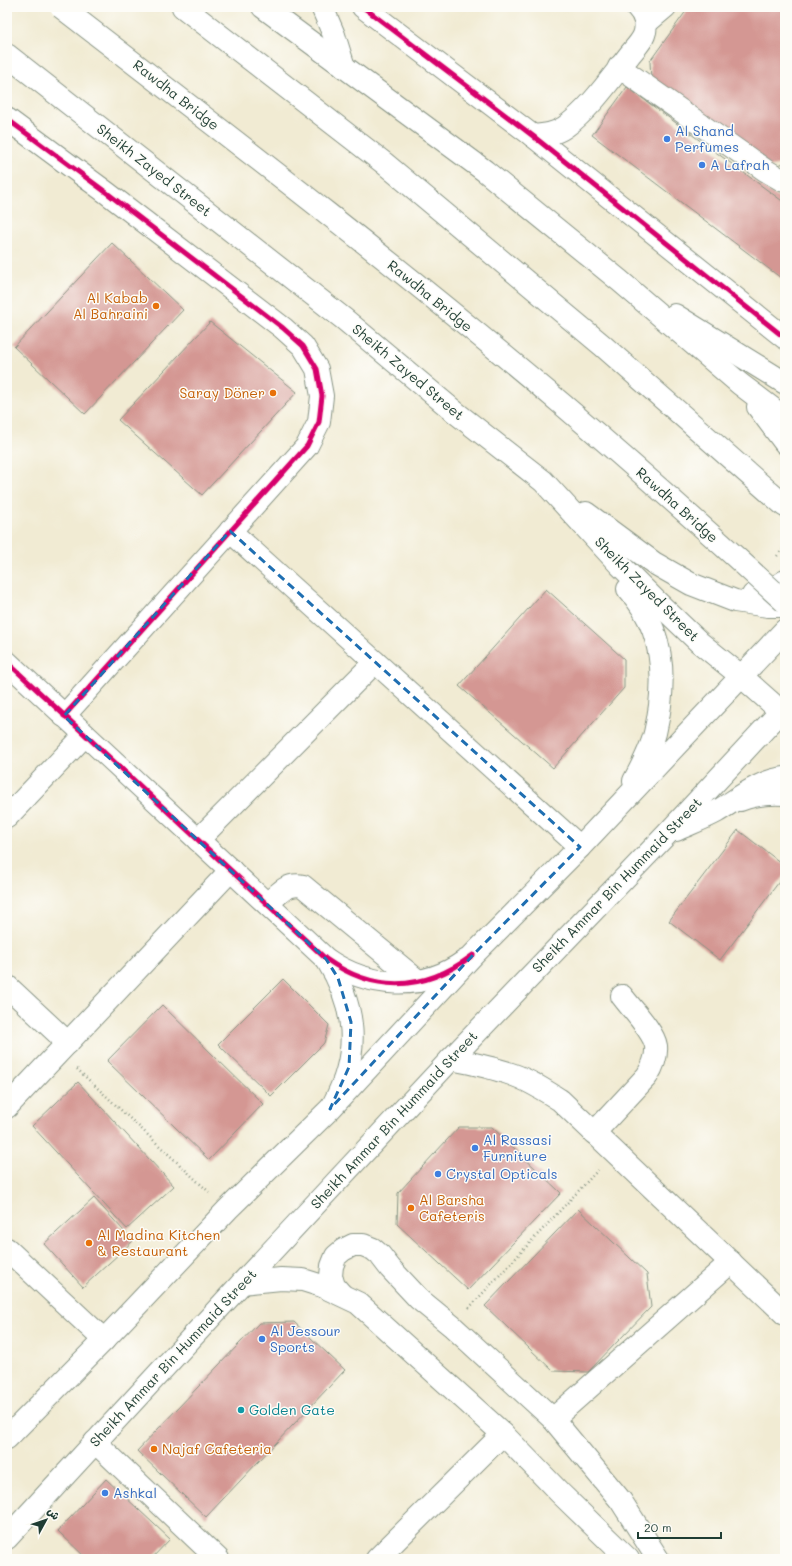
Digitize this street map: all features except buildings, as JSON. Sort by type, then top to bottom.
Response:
[{"type":"main road","name":"Rawdha Bridge","points":[[61,7],[344,226],[482,339],[636,469],[785,602]]},
{"type":"main road","points":[[183,7],[384,163],[602,345],[785,506]]},
{"type":"main road","points":[[263,7],[485,171],[620,281],[740,384],[785,418]]},
{"type":"main road","points":[[322,7],[334,34],[344,67]]},
{"type":"main road","points":[[363,7],[533,136],[785,338]]},
{"type":"main road","points":[[533,136],[551,134],[564,128],[581,114],[644,35],[641,15],[665,7]]},
{"type":"main road","name":"Sheikh Zayed Street","points":[[7,55],[344,319],[455,412],[543,481],[656,602],[699,642],[784,711]]},
{"type":"main road","points":[[619,67],[765,170],[785,181]]},
{"type":"main road","points":[[7,119],[107,193],[283,328],[303,346],[317,369],[322,396],[318,422],[306,446],[64,716]]},
{"type":"main road","points":[[620,281],[785,383]]},
{"type":"main road","points":[[740,384],[785,443]]},
{"type":"main road","points":[[455,412],[633,594],[645,611],[654,631],[661,653],[662,675],[655,734],[642,766],[624,800]]},
{"type":"main road","points":[[543,481],[654,563],[691,584],[735,601],[761,606],[785,606]]},
{"type":"main road","points":[[230,531],[580,847]]},
{"type":"main road","points":[[735,601],[766,591],[785,581]]},
{"type":"main road","points":[[7,1438],[104,1340],[228,1209],[330,1109],[473,955],[580,847],[785,630]]},
{"type":"main road","points":[[7,662],[326,959],[339,968],[369,980],[402,984],[438,976],[457,967],[473,955]]},
{"type":"main road","points":[[198,840],[375,662]]},
{"type":"main road","name":"Sheikh Ammar Bin Hummaid Street","points":[[7,1538],[451,1059],[784,711]]},
{"type":"main road","points":[[7,817],[85,735]]},
{"type":"main road","points":[[715,812],[742,794],[760,785],[785,778]]},
{"type":"main road","points":[[666,835],[747,797],[767,793],[785,794]]},
{"type":"main road","points":[[7,1107],[231,870]]},
{"type":"main road","points":[[268,904],[289,886],[296,884],[303,886],[418,981]]},
{"type":"main road","points":[[326,959],[341,985],[347,1000],[351,1022],[352,1045],[349,1067],[341,1089],[330,1109]]},
{"type":"main road","points":[[7,986],[63,1047]]},
{"type":"main road","points":[[594,1133],[647,1076],[652,1068],[655,1056],[656,1045],[648,1030],[622,996]]},
{"type":"main road","points":[[451,1059],[493,1068],[512,1074],[537,1085],[560,1100],[785,1314]]},
{"type":"main road","points":[[341,1294],[334,1286],[331,1276],[332,1266],[336,1256],[343,1250],[353,1245],[363,1245],[373,1249],[380,1255],[404,1284],[452,1326],[553,1420],[621,1501],[651,1545],[658,1559]]},
{"type":"main road","points":[[7,1249],[104,1340]]},
{"type":"main road","points":[[553,1420],[731,1262]]},
{"type":"main road","points":[[242,1283],[282,1279],[303,1280],[322,1286],[358,1303],[503,1434],[560,1493],[628,1559]]},
{"type":"main road","points":[[377,1559],[503,1434]]},
{"type":"main road","points":[[95,1442],[218,1559]]},
{"type":"path","points":[[63,1047],[228,1209]]},
{"type":"path","points":[[452,1326],[615,1152]]},
{"type":"highlighted area","points":[[230,531],[580,847],[473,955],[330,1109],[349,1067],[351,1022],[338,978],[326,959],[64,716]]},
{"type":"cycle path","points":[[363,7],[533,136],[785,338]]},
{"type":"cycle path","points":[[7,119],[107,193],[283,328],[303,346],[317,369],[322,396],[319,422],[307,446],[64,716]]},
{"type":"cycle path","points":[[7,662],[326,959],[363,978],[382,983],[400,984],[437,976],[455,967],[473,955]]},
{"type":"place","name":"Al Shand Perfumes","points":[[667,139]]},
{"type":"place","name":"A Lafrah","points":[[702,165]]},
{"type":"place","name":"Al Kabab Al Bahraini","points":[[156,306]]},
{"type":"place","name":"Saray Döner","points":[[273,393]]},
{"type":"place","name":"Al Rassasi Furniture","points":[[475,1148]]},
{"type":"place","name":"Crystal Opticals","points":[[438,1174]]},
{"type":"place","name":"Al Barsha Cafeteris","points":[[411,1208]]},
{"type":"place","name":"Al Madina Kitchen & Restaurant","points":[[89,1243]]},
{"type":"place","name":"Al Jessour Sports","points":[[262,1339]]},
{"type":"place","name":"Golden Gate","points":[[241,1410]]},
{"type":"place","name":"Najaf Cafeteria","points":[[154,1449]]},
{"type":"place","name":"Ashkal","points":[[105,1493]]}]
